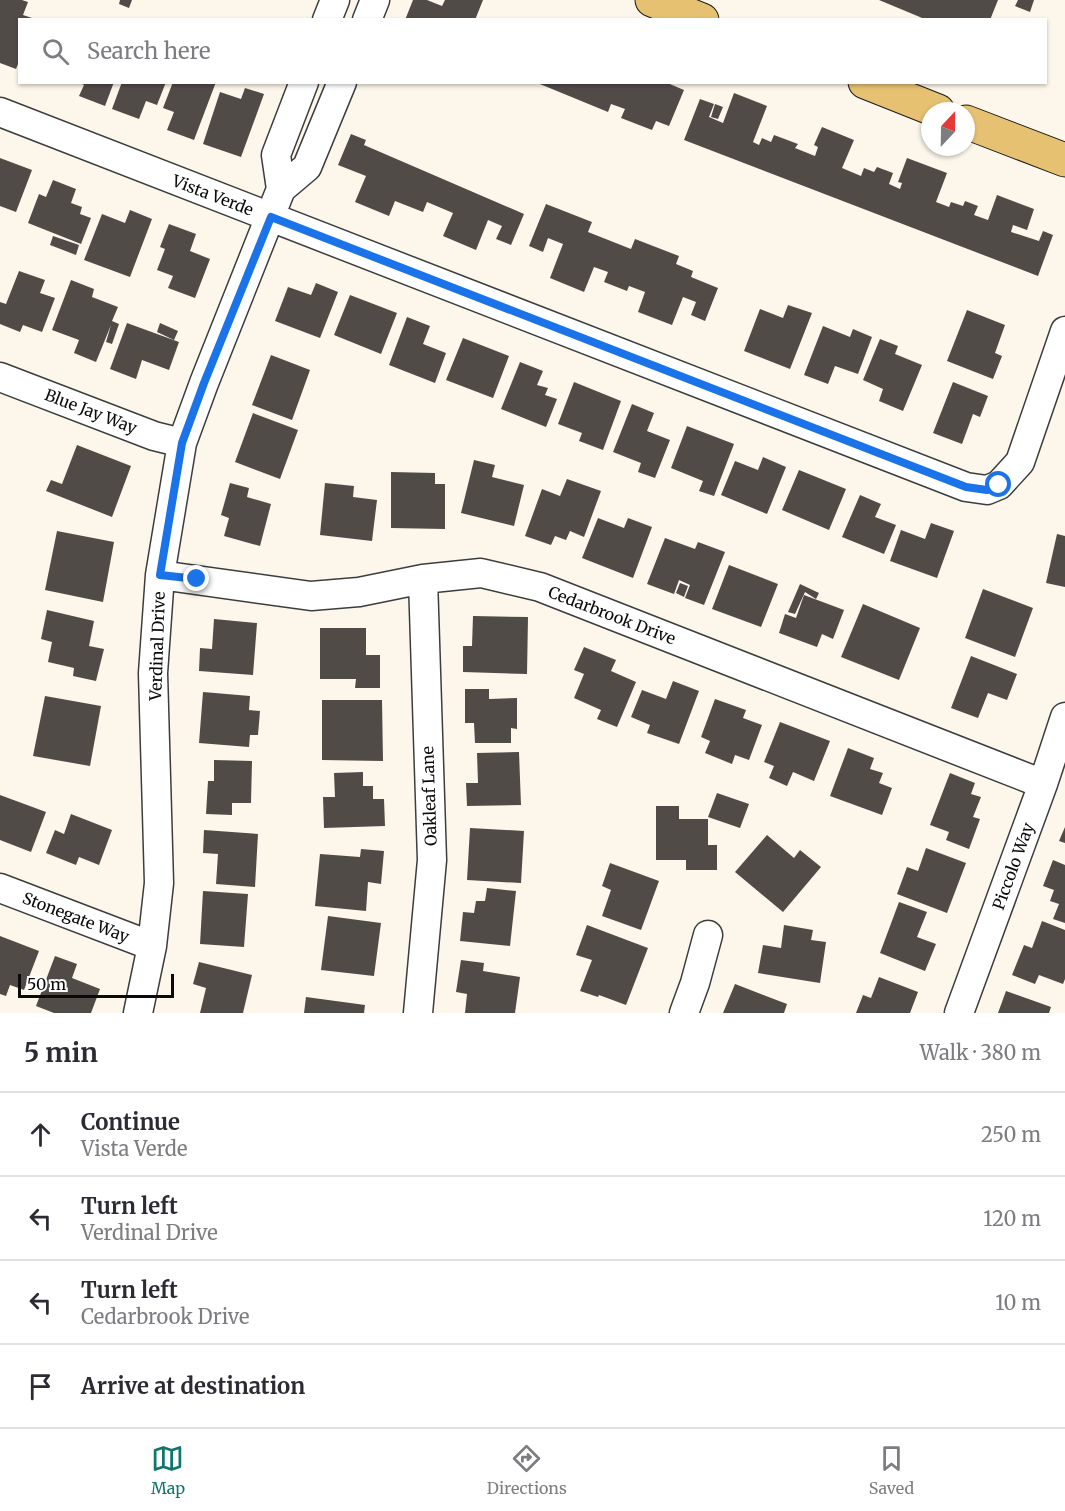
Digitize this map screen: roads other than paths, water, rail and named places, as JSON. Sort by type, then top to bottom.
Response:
[{"type":"main road","points":[[652,0],[697,18]]},
{"type":"main road","points":[[870,84],[921,104]]},
{"type":"main road","points":[[975,125],[1065,160]]},
{"type":"street","points":[[328,18],[335,0]]},
{"type":"street","points":[[368,18],[375,0]]},
{"type":"street","name":"Verdinal Drive","points":[[138,1013],[152,946],[159,883],[153,674],[160,575],[182,443],[281,189],[276,155],[303,84]]},
{"type":"street","points":[[281,189],[308,167],[341,84]]},
{"type":"street","name":"Vista Verde","points":[[0,112],[966,487],[987,490],[999,485],[1020,462],[1065,331]]},
{"type":"street","name":"Blue Jay Way","points":[[0,377],[154,436],[182,443]]},
{"type":"street","name":"Cedarbrook Drive","points":[[160,575],[311,596],[358,592],[423,579],[481,573],[540,587],[1043,784]]},
{"type":"street","name":"Oakleaf Lane","points":[[418,1013],[432,860],[423,579]]},
{"type":"street","name":"Piccolo Way","points":[[959,1013],[1043,784],[1065,717]]},
{"type":"street","name":"Stonegate Way","points":[[0,888],[152,946]]},
{"type":"street","points":[[684,1013],[708,935]]}]
